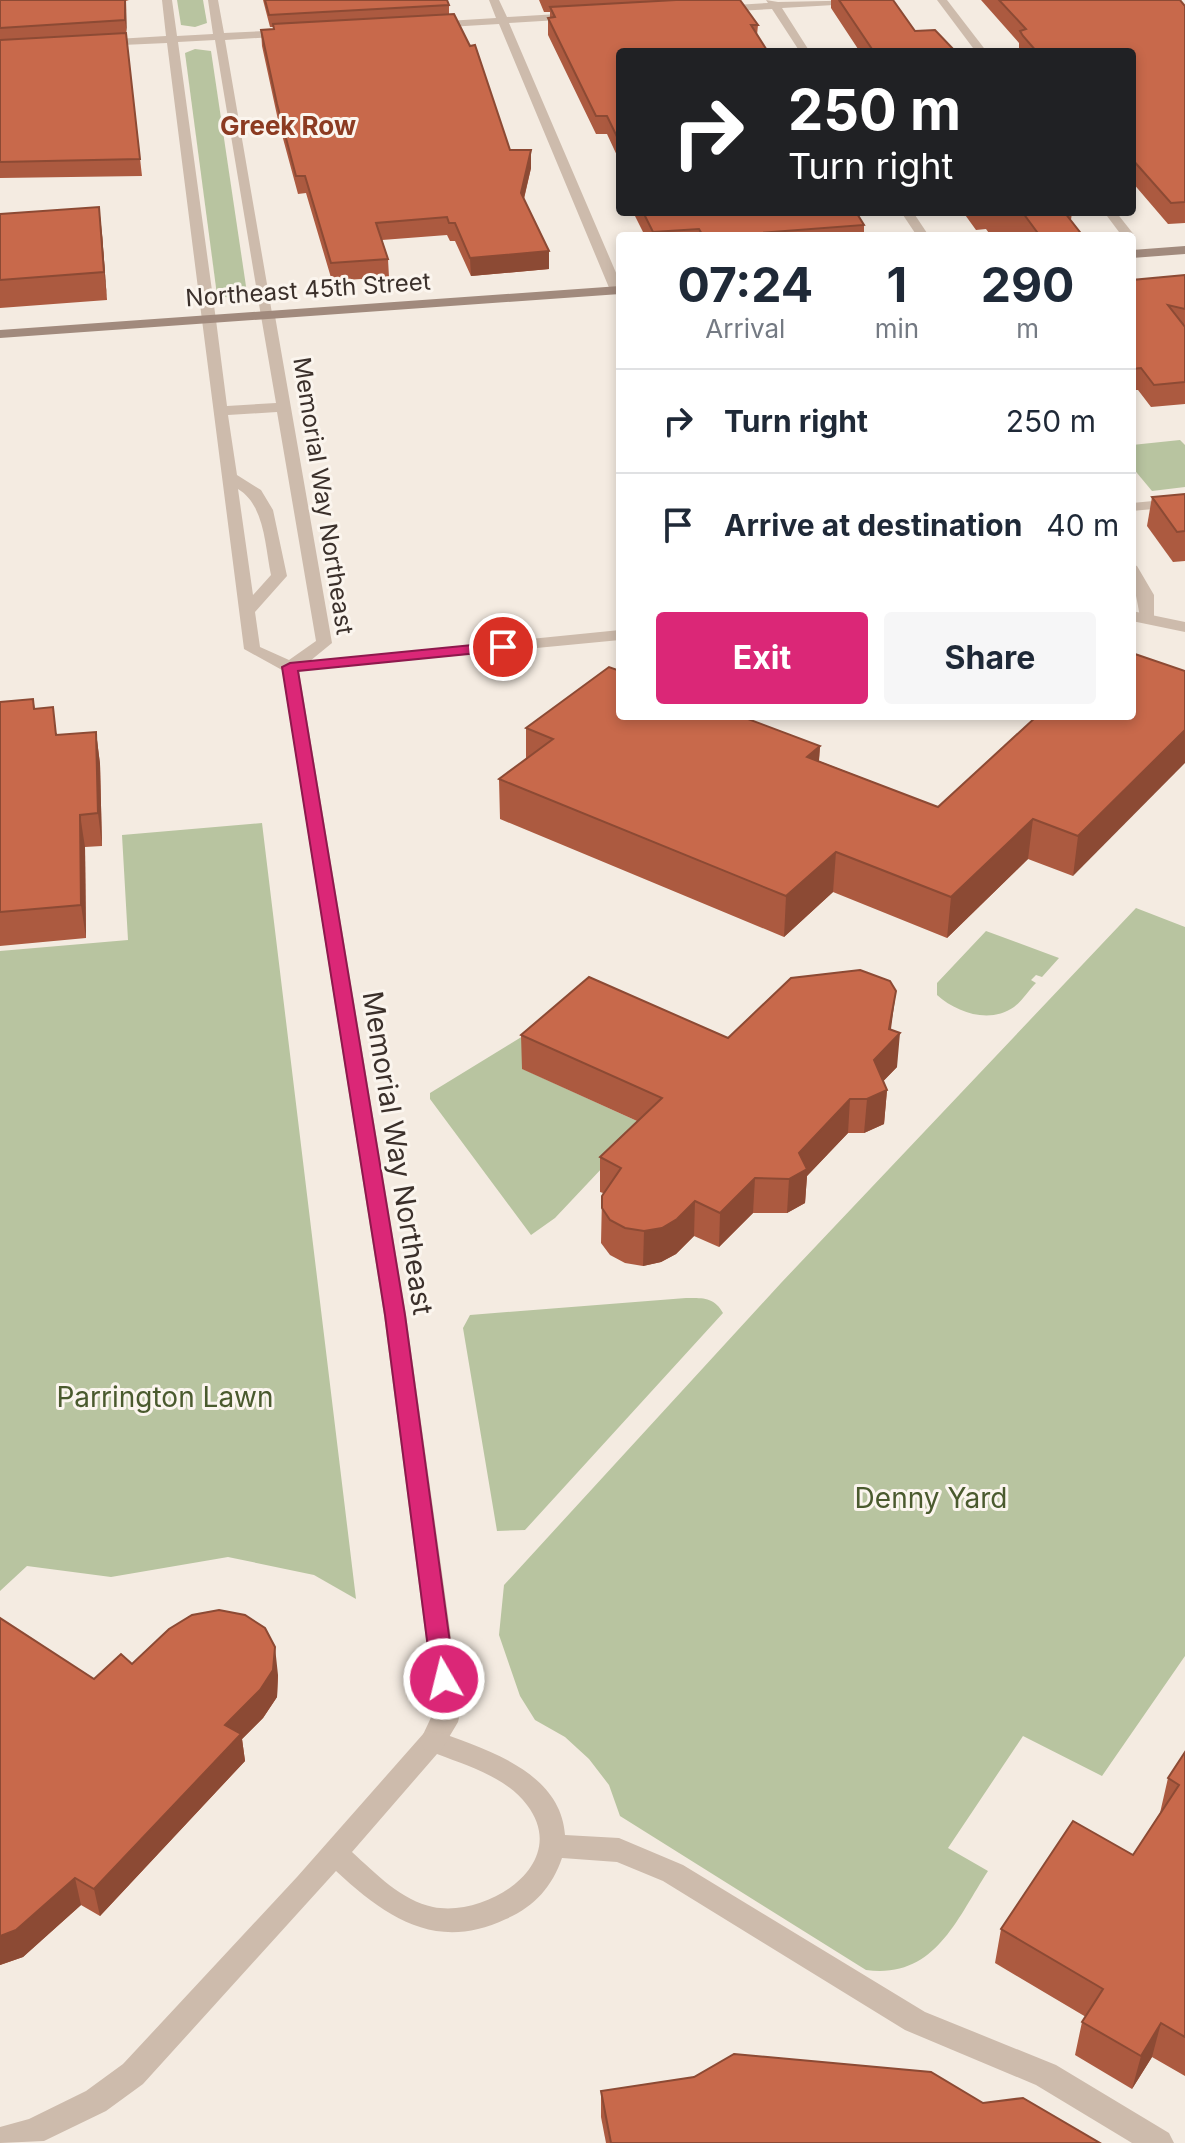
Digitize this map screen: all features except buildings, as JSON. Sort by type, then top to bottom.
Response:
[{"type":"main road","points":[[1138,254],[1185,250]]},
{"type":"main road","name":"Northeast 45th Street","points":[[0,334],[616,290]]},
{"type":"street","points":[[167,0],[252,649],[290,667],[616,635]]},
{"type":"street","name":"Memorial Way Northeast","points":[[213,0],[324,643],[290,667],[395,1315],[448,1709],[445,1722],[433,1741]]},
{"type":"street","points":[[494,0],[616,285]]},
{"type":"street","points":[[711,9],[773,3],[869,0]]},
{"type":"street","points":[[942,0],[979,48]]},
{"type":"street","points":[[773,3],[802,48]]},
{"type":"street","points":[[411,26],[593,15]]},
{"type":"street","points":[[82,44],[306,32]]},
{"type":"street","points":[[1113,216],[1126,232]]},
{"type":"street","points":[[222,411],[284,407]]},
{"type":"street","points":[[230,477],[256,493],[265,510],[279,576],[247,611]]},
{"type":"street","points":[[1136,507],[1185,502]]},
{"type":"street","points":[[1136,576],[1146,595],[1140,618],[1185,627]]},
{"type":"street","points":[[0,2141],[34,2131],[96,2101],[133,2074],[433,1741],[523,1783],[545,1811],[552,1846],[546,1867],[525,1895],[493,1915],[469,1921],[435,1920],[404,1908],[334,1853]]},
{"type":"street","points":[[552,1846],[619,1850],[673,1873],[915,2021],[1046,2075],[1159,2143]]},
{"type":"green space","points":[[177,0],[203,0],[207,23],[195,27],[181,25]]},
{"type":"green space","points":[[195,49],[211,51],[247,293],[230,298],[217,295],[185,53]]},
{"type":"green space","points":[[1180,440],[1185,445],[1185,487],[1152,491],[1136,472],[1136,445]]},
{"type":"green space","name":"Parrington Lawn","points":[[262,823],[356,1599],[314,1575],[228,1557],[111,1577],[27,1566],[0,1591],[0,951],[128,940],[122,835]]},
{"type":"green space","name":"Denny Yard","points":[[1136,908],[1185,927],[1185,1656],[1102,1776],[1023,1736],[948,1848],[988,1871],[954,1926],[926,1956],[910,1965],[890,1970],[866,1970],[620,1816],[609,1785],[589,1759],[565,1737],[535,1720],[520,1696],[499,1635],[504,1585],[781,1283]]},
{"type":"green space","points":[[986,931],[1059,958],[1042,977],[1036,975],[1031,980],[1036,983],[1020,1002],[995,1015],[964,1011],[937,995],[937,983]]},
{"type":"green space","points":[[523,1036],[523,1069],[661,1132],[604,1166],[555,1218],[531,1235],[430,1099],[430,1093]]},
{"type":"green space","points":[[686,1298],[712,1301],[723,1313],[525,1530],[497,1531],[463,1328],[470,1315]]},
{"type":"district","name":"Greek Row","points":[[288,126]]},
{"type":"route","points":[[444,1679],[395,1315],[290,667],[503,647]]}]
